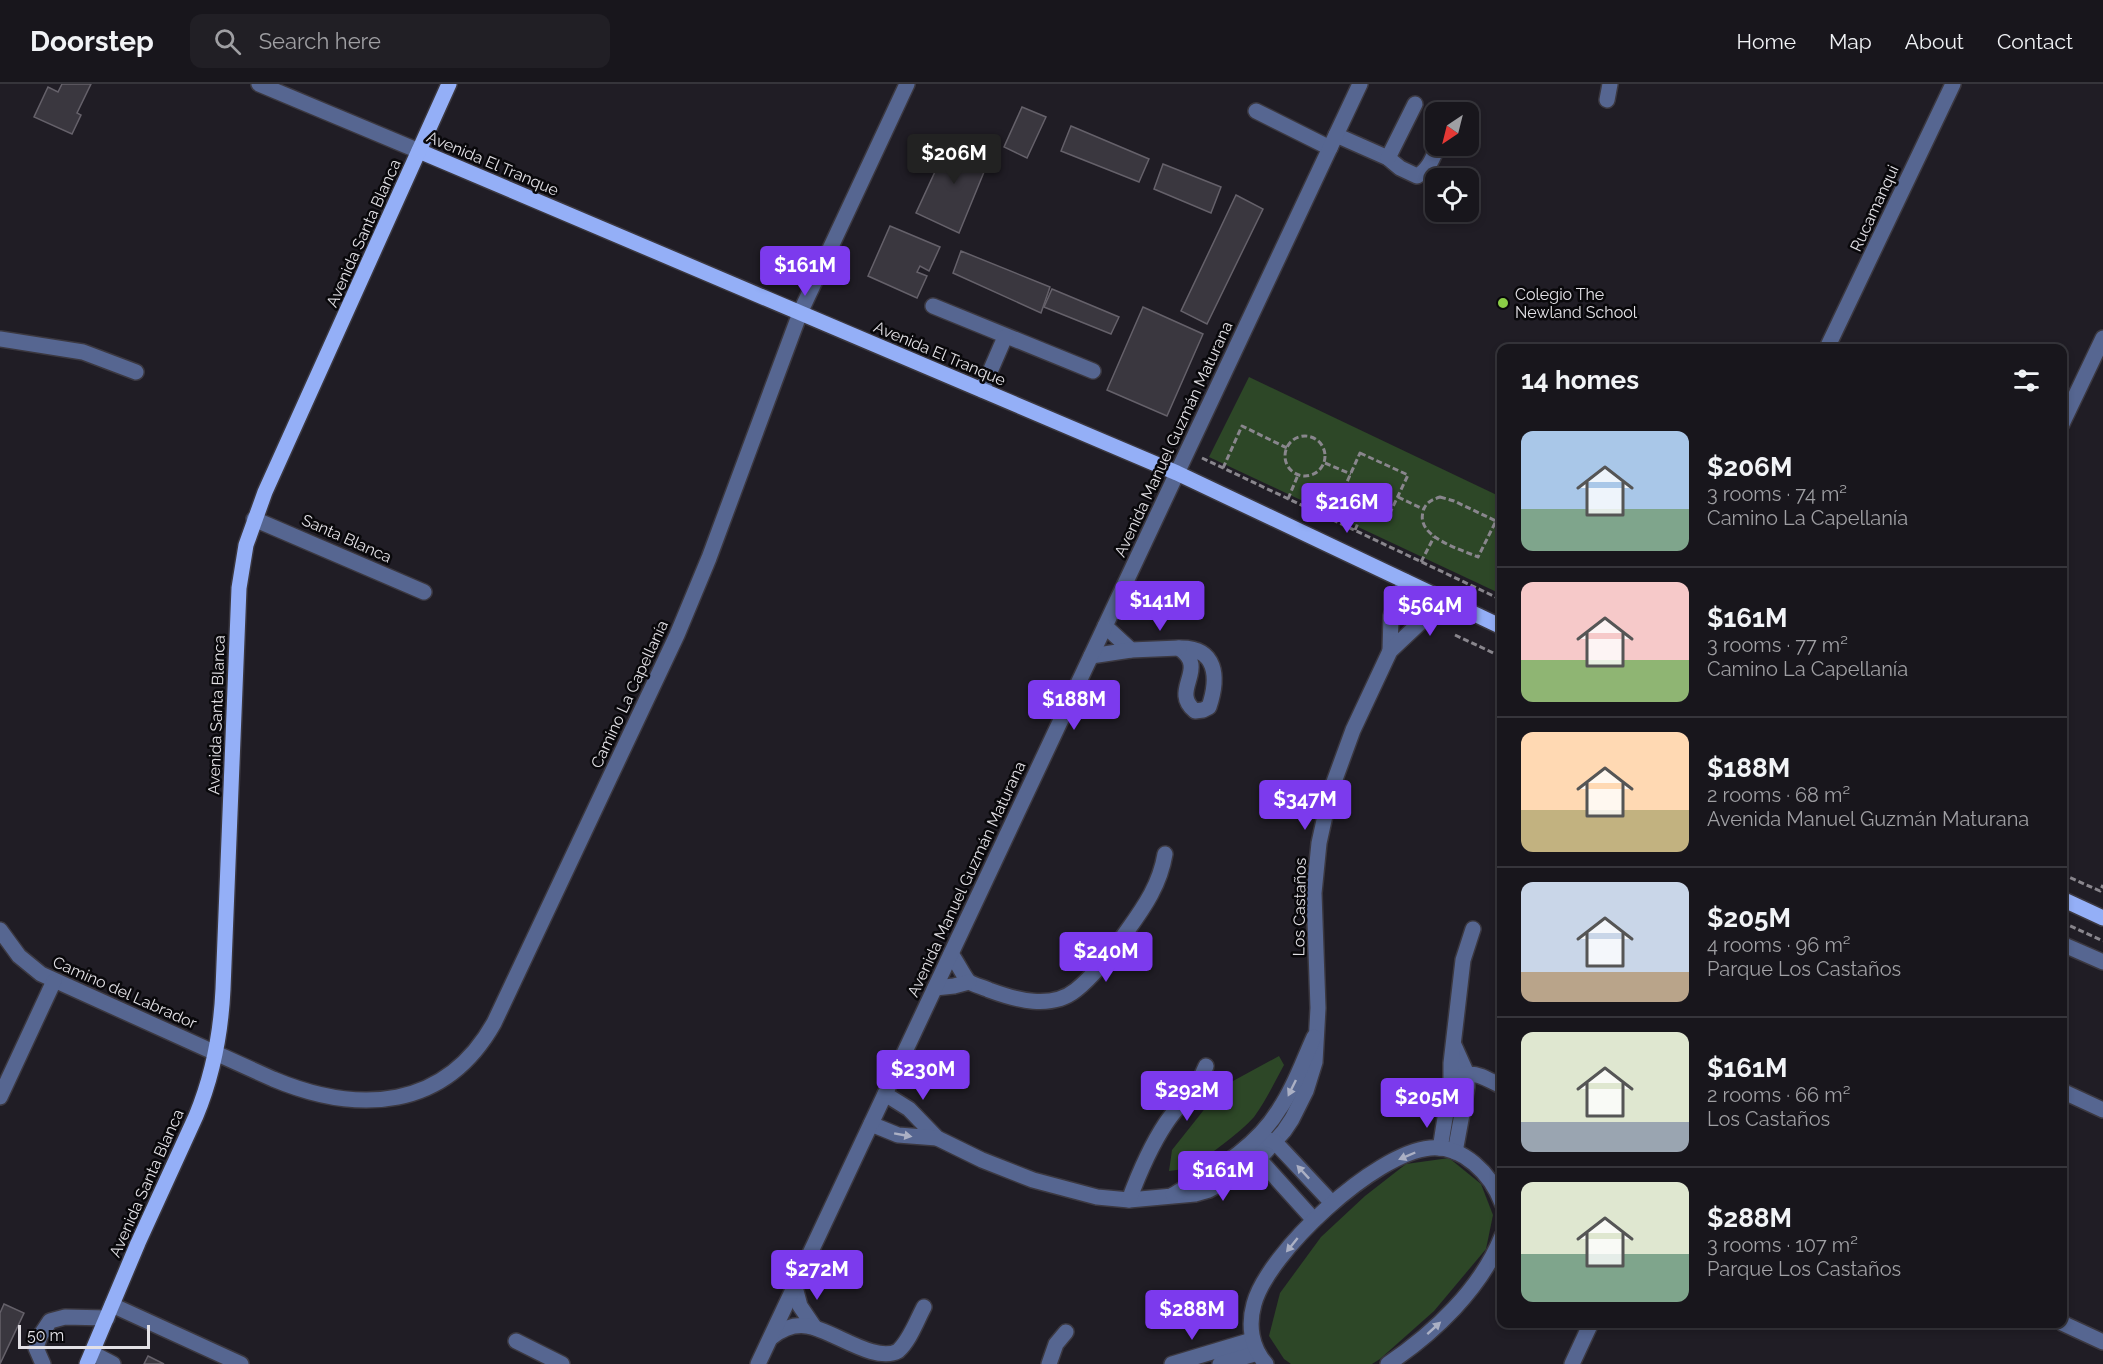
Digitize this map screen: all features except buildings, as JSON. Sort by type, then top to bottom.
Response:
[{"type":"main road","name":"Avenida Santa Blanca","points":[[90,1358],[204,1097],[216,1053],[223,989],[239,588],[243,558],[254,519],[449,84]]},
{"type":"main road","name":"Avenida El Tranque","points":[[419,151],[1177,473],[1497,625]]},
{"type":"main road","points":[[2067,900],[2103,918]]},
{"type":"street","name":"Avenida El Tranque","points":[[259,84],[419,151]]},
{"type":"street","name":"Camino La Capellanía","points":[[216,1053],[273,1079],[309,1092],[343,1100],[371,1101],[404,1096],[432,1086],[459,1068],[480,1046],[500,1011],[677,635],[709,558],[800,313],[907,84]]},
{"type":"street","name":"Avenida Manuel Guzmán Maturana","points":[[758,1364],[1360,84]]},
{"type":"street","points":[[1606,100],[1610,84]]},
{"type":"street","name":"Rucamanqui","points":[[1829,344],[1953,84]]},
{"type":"street","points":[[1389,158],[1415,104]]},
{"type":"street","points":[[1256,111],[1333,142],[1389,158],[1400,168],[1417,176],[1424,173],[1433,156]]},
{"type":"street","points":[[933,306],[1093,371]]},
{"type":"street","points":[[982,390],[1005,337]]},
{"type":"street","points":[[2067,414],[2103,338]]},
{"type":"street","points":[[0,339],[83,352],[136,372]]},
{"type":"street","name":"Santa Blanca","points":[[254,519],[424,592]]},
{"type":"street","name":"Los Castaños","points":[[1390,651],[1391,616],[1405,581]]},
{"type":"street","name":"Los Castaños","points":[[885,1094],[909,1109],[937,1138],[991,1164],[1033,1180],[1097,1197],[1129,1200],[1189,1195],[1209,1190],[1259,1159],[1292,1119],[1306,1091],[1315,1062],[1318,1008],[1314,901],[1319,843],[1340,761],[1390,651],[1424,619],[1436,596]]},
{"type":"street","points":[[1105,626],[1131,650]]},
{"type":"street","points":[[1091,656],[1131,650],[1179,648]]},
{"type":"street","points":[[935,988],[969,982],[1016,1000],[1040,1002],[1061,998],[1076,990],[1118,944],[1145,906],[1162,873],[1165,854]]},
{"type":"street","points":[[1448,1150],[1450,1072],[1463,960],[1473,929]]},
{"type":"street","name":"Camino del Labrador","points":[[0,930],[18,957],[41,974],[216,1053]]},
{"type":"street","points":[[2067,946],[2103,962]]},
{"type":"street","points":[[951,954],[969,982]]},
{"type":"street","points":[[0,1097],[54,981]]},
{"type":"street","name":"Los Castaños","points":[[1170,1196],[1227,1163],[1258,1137],[1284,1102],[1315,1034]]},
{"type":"street","points":[[1448,1150],[1465,1099],[1467,1074],[1454,1045]]},
{"type":"street","points":[[1129,1200],[1153,1144],[1177,1107],[1196,1087],[1206,1066]]},
{"type":"street","points":[[1451,1090],[1458,1079],[1467,1074],[1478,1075],[1497,1084]]},
{"type":"street","points":[[1465,1099],[1477,1090],[1497,1086]]},
{"type":"street","points":[[2067,1093],[2103,1110]]},
{"type":"street","name":"Los Castaños","points":[[871,1124],[898,1135],[937,1138]]},
{"type":"street","points":[[1314,1220],[1259,1159],[1258,1137],[1275,1142],[1332,1203]]},
{"type":"street","points":[[1259,1352],[1250,1328],[1251,1314],[1259,1291],[1288,1248],[1314,1220],[1365,1178],[1422,1149],[1448,1150],[1464,1156],[1482,1171],[1497,1193]]},
{"type":"street","points":[[1388,1364],[1433,1329],[1463,1297],[1490,1260],[1497,1246]]},
{"type":"street","points":[[795,1287],[800,1306],[815,1328]]},
{"type":"street","points":[[772,1336],[800,1325],[815,1328],[877,1357],[896,1353],[909,1338],[924,1307]]},
{"type":"street","points":[[43,1364],[36,1348],[50,1321],[109,1312],[241,1364]]},
{"type":"street","points":[[2067,1325],[2103,1342]]},
{"type":"street","points":[[1572,1364],[1589,1328]]},
{"type":"street","points":[[1048,1364],[1056,1344],[1066,1332]]},
{"type":"street","points":[[516,1341],[562,1364]]},
{"type":"street","points":[[1172,1364],[1259,1352]]},
{"type":"street","points":[[1221,1364],[1259,1352]]},
{"type":"street","points":[[90,1358],[113,1364]]},
{"type":"path","points":[[1223,468],[1242,426],[1287,448]]},
{"type":"path","points":[[1309,436],[1321,443],[1325,456],[1324,463],[1316,472],[1304,476],[1298,475],[1293,472],[1286,461],[1287,448],[1295,438],[1309,436]]},
{"type":"path","points":[[1187,451],[1497,598]]},
{"type":"path","points":[[1360,453],[1408,475],[1398,497],[1389,515],[1342,493],[1360,453]]},
{"type":"path","points":[[1324,463],[1351,474]]},
{"type":"path","points":[[1288,499],[1298,475]]},
{"type":"path","points":[[1398,497],[1423,509]]},
{"type":"path","points":[[1440,497],[1496,520],[1478,557],[1434,537],[1421,521],[1423,509],[1429,501],[1440,497]]},
{"type":"path","points":[[1354,530],[1366,504]]},
{"type":"path","points":[[1421,562],[1434,537]]},
{"type":"path","points":[[1455,635],[1497,655]]},
{"type":"path","points":[[2067,876],[2100,891],[2103,885]]},
{"type":"path","points":[[2067,924],[2103,941]]},
{"type":"green space","points":[[1249,377],[1497,495],[1497,592],[1209,457]]},
{"type":"green space","points":[[1279,1056],[1284,1065],[1254,1117],[1210,1154],[1191,1166],[1169,1171],[1172,1150],[1222,1087]]},
{"type":"green space","points":[[1449,1158],[1481,1184],[1493,1215],[1486,1249],[1434,1311],[1372,1364],[1291,1364],[1284,1359],[1269,1336],[1280,1293],[1321,1237],[1365,1196],[1406,1164]]},
{"type":"place","name":"Colegio The Newland School","points":[[1503,303]]}]
